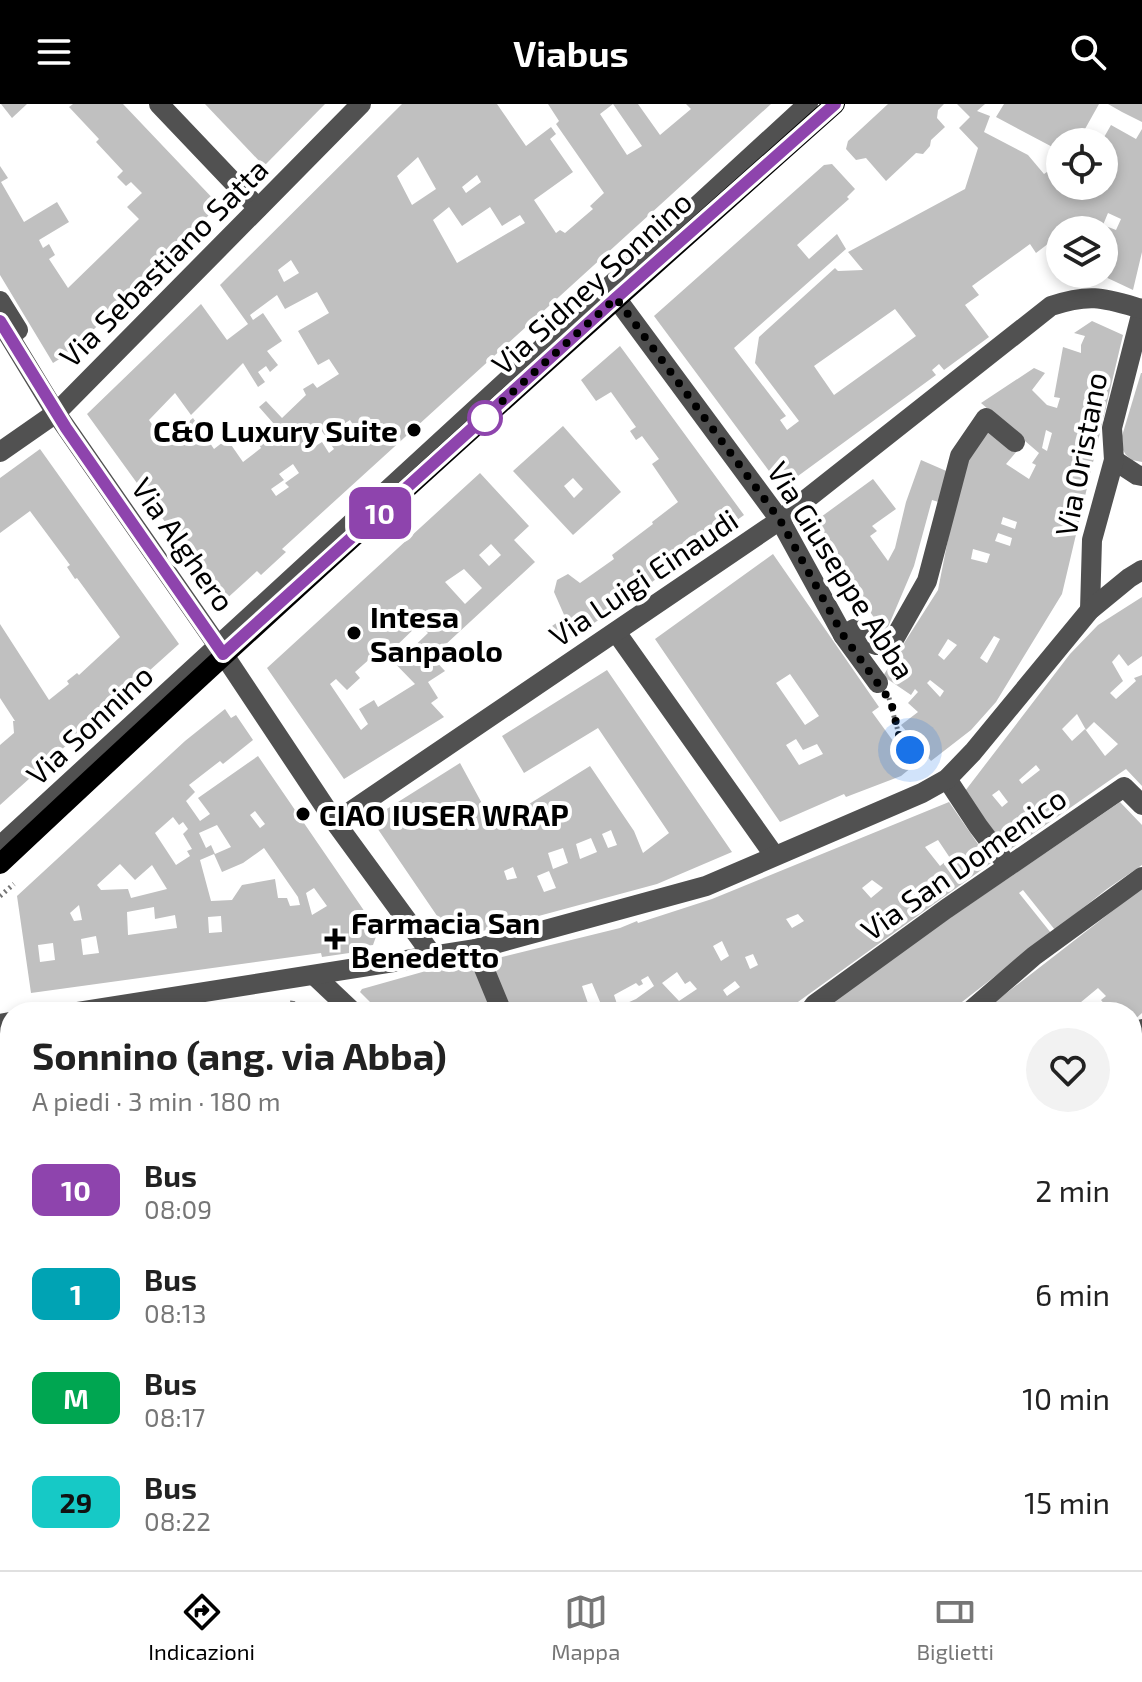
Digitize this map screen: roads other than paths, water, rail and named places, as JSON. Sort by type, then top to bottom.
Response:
[{"type":"main road","name":"Via Sidney Sonnino","points":[[0,864],[222,646],[835,104]]},
{"type":"street","points":[[159,104],[258,208]]},
{"type":"street","name":"Via Sebastiano Satta","points":[[0,452],[60,409],[361,104]]},
{"type":"street","name":"Via Sonnino","points":[[0,846],[222,646],[808,104]]},
{"type":"street","name":"Via Luigi Einaudi","points":[[335,822],[780,520],[1051,306],[1079,296],[1104,298],[1142,310]]},
{"type":"street","name":"Via Giuseppe Abba","points":[[616,298],[780,520],[843,635],[878,683]]},
{"type":"street","name":"Via Alghero","points":[[0,301],[60,409]]},
{"type":"street","name":"Via Oristano","points":[[1090,610],[1092,540],[1114,460],[1112,428],[1142,310]]},
{"type":"street","name":"Via Alghero","points":[[0,321],[222,646],[335,822],[433,956]]},
{"type":"street","points":[[843,635],[854,629],[868,643],[885,646],[893,641],[927,581],[960,456],[986,418],[1015,442]]},
{"type":"street","points":[[1114,460],[1142,476]]},
{"type":"street","points":[[144,1002],[476,949],[706,886],[922,793],[947,779],[973,752],[1090,610],[1142,570]]},
{"type":"street","points":[[616,632],[774,855]]},
{"type":"street","points":[[947,779],[1008,866]]},
{"type":"street","name":"Via San Domenico","points":[[819,1002],[1124,787],[1142,805]]},
{"type":"street","points":[[981,1002],[1034,956],[1142,877]]},
{"type":"street","points":[[476,949],[498,1002]]},
{"type":"street","points":[[315,976],[342,1002]]},
{"type":"place","name":"C&O Luxury Suite","points":[[414,430]]},
{"type":"place","name":"Intesa Sanpaolo","points":[[354,633]]},
{"type":"place","name":"CIAO IUSER WRAP","points":[[303,814]]},
{"type":"place","name":"Farmacia San Benedetto","points":[[335,939]]}]
